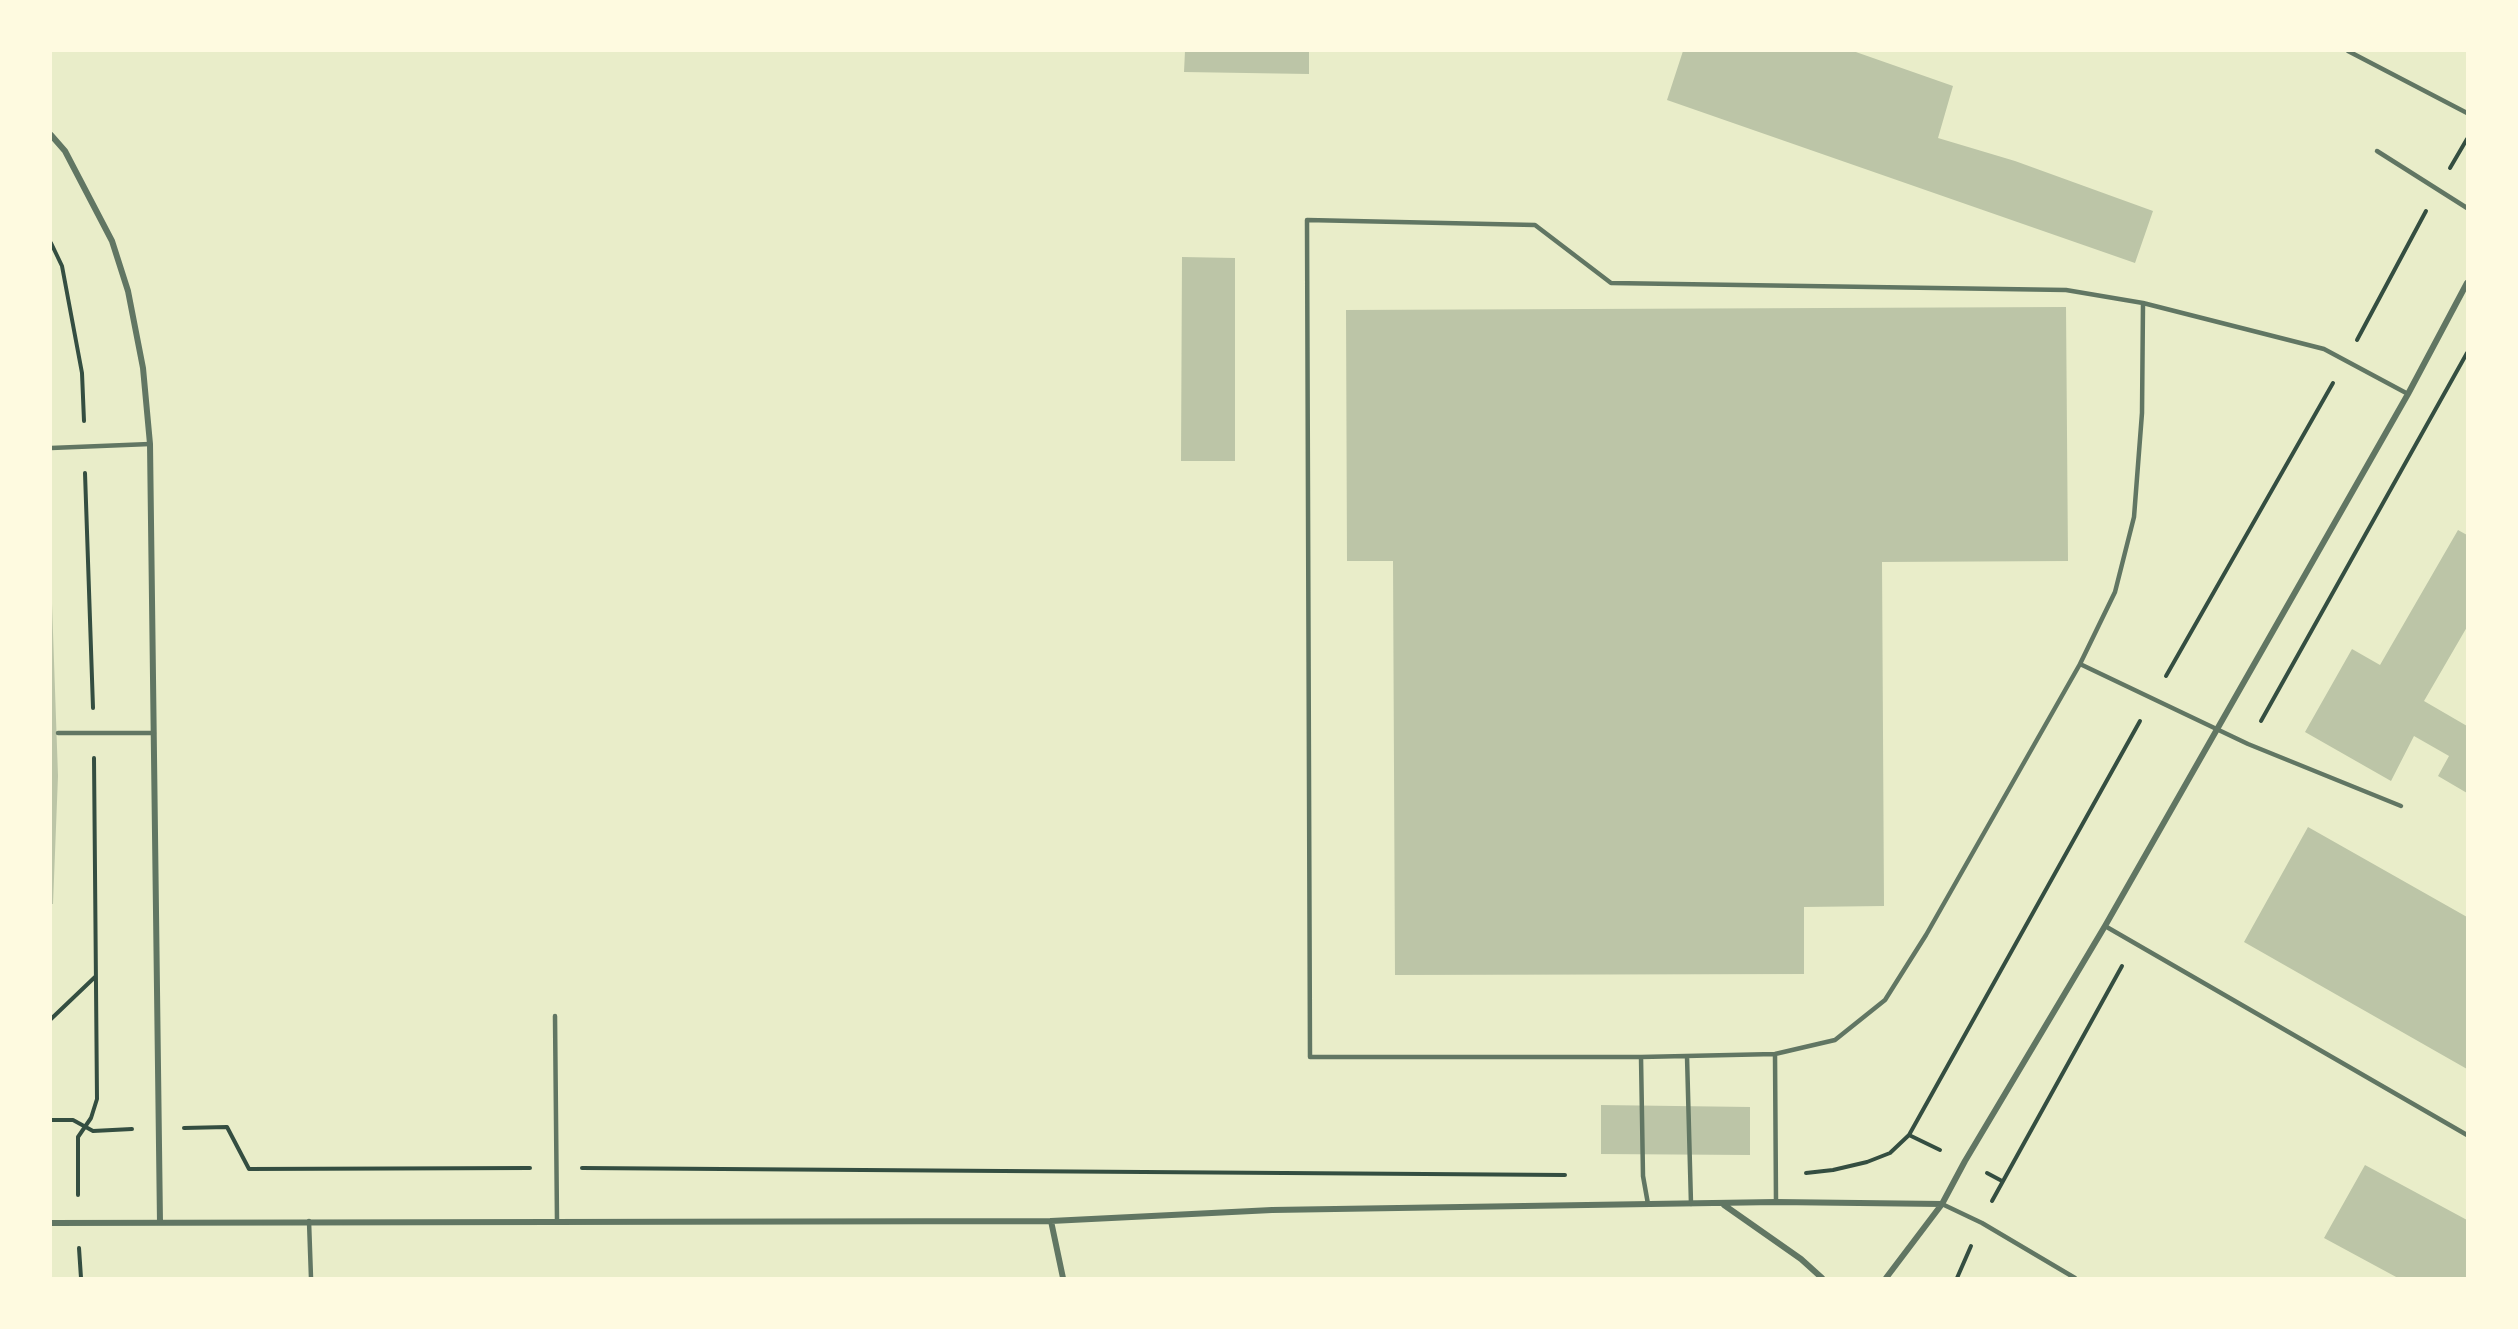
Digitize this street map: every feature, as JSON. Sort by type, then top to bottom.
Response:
[{"type":"street","points":[[51,135],[70,160],[112,241],[128,291],[143,368],[150,444],[160,1223]]},
{"type":"street","points":[[1886,1278],[1942,1204],[1965,1161],[2105,926],[2408,394],[2467,283]]},
{"type":"street","points":[[51,1223],[1051,1221],[1272,1210],[1648,1204],[1724,1205],[1776,1202],[1942,1204]]},
{"type":"street","points":[[1724,1205],[1801,1259],[1822,1278]]},
{"type":"street","points":[[1051,1221],[1063,1278]]},
{"type":"lane","points":[[2348,51],[2467,113]]},
{"type":"lane","points":[[2377,151],[2467,208]]},
{"type":"lane","points":[[2143,303],[2142,413],[2134,517],[2115,592],[2080,664],[1926,935],[1886,1000],[1835,1040],[1775,1054],[1641,1057],[1310,1056],[1307,220],[1535,225],[1611,283],[2066,290],[2143,303],[2324,349],[2408,394]]},
{"type":"lane","points":[[51,448],[150,444]]},
{"type":"lane","points":[[2080,664],[2133,687],[2152,699],[2248,744],[2401,806]]},
{"type":"lane","points":[[58,733],[154,733]]},
{"type":"lane","points":[[2105,926],[2467,1134]]},
{"type":"lane","points":[[555,1016],[557,1221]]},
{"type":"lane","points":[[1775,1054],[1776,1202]]},
{"type":"lane","points":[[1687,1056],[1691,1204]]},
{"type":"lane","points":[[1641,1057],[1643,1176],[1648,1204]]},
{"type":"lane","points":[[1942,1204],[1982,1223],[2075,1278]]},
{"type":"lane","points":[[309,1221],[311,1278]]},
{"type":"path","points":[[1777,1175],[1833,1170],[1867,1161],[1890,1153],[1909,1135],[2152,699],[2346,360],[2467,139]]},
{"type":"path","points":[[51,243],[62,266],[82,373],[85,446],[93,733],[97,1099],[86,1127]]},
{"type":"path","points":[[2248,744],[2467,353]]},
{"type":"path","points":[[2002,1181],[2136,942]]},
{"type":"path","points":[[51,1019],[96,976]]},
{"type":"path","points":[[51,1120],[73,1120],[93,1131],[227,1127],[249,1169],[556,1167],[1572,1176]]},
{"type":"building","points":[[1185,51],[1309,51],[1309,74],[1184,72]]},
{"type":"building","points":[[1683,51],[1853,51],[1953,86],[1938,138],[2015,161],[2153,211],[2135,263],[1667,100]]},
{"type":"building","points":[[1182,257],[1235,258],[1235,461],[1181,461]]},
{"type":"building","points":[[2066,307],[2068,561],[1882,562],[1884,906],[1804,907],[1804,974],[1395,975],[1393,561],[1347,561],[1346,310]]},
{"type":"building","points":[[2458,530],[2467,535],[2467,627],[2424,701],[2467,726],[2467,793],[2438,776],[2449,756],[2414,736],[2391,781],[2305,732],[2352,649],[2380,665]]},
{"type":"building","points":[[51,575],[58,776],[53,904],[51,904]]},
{"type":"building","points":[[2308,827],[2467,917],[2467,1069],[2244,942]]},
{"type":"building","points":[[1601,1105],[1750,1107],[1750,1155],[1601,1154]]},
{"type":"building","points":[[2365,1165],[2467,1220],[2467,1278],[2398,1278],[2324,1238]]}]
